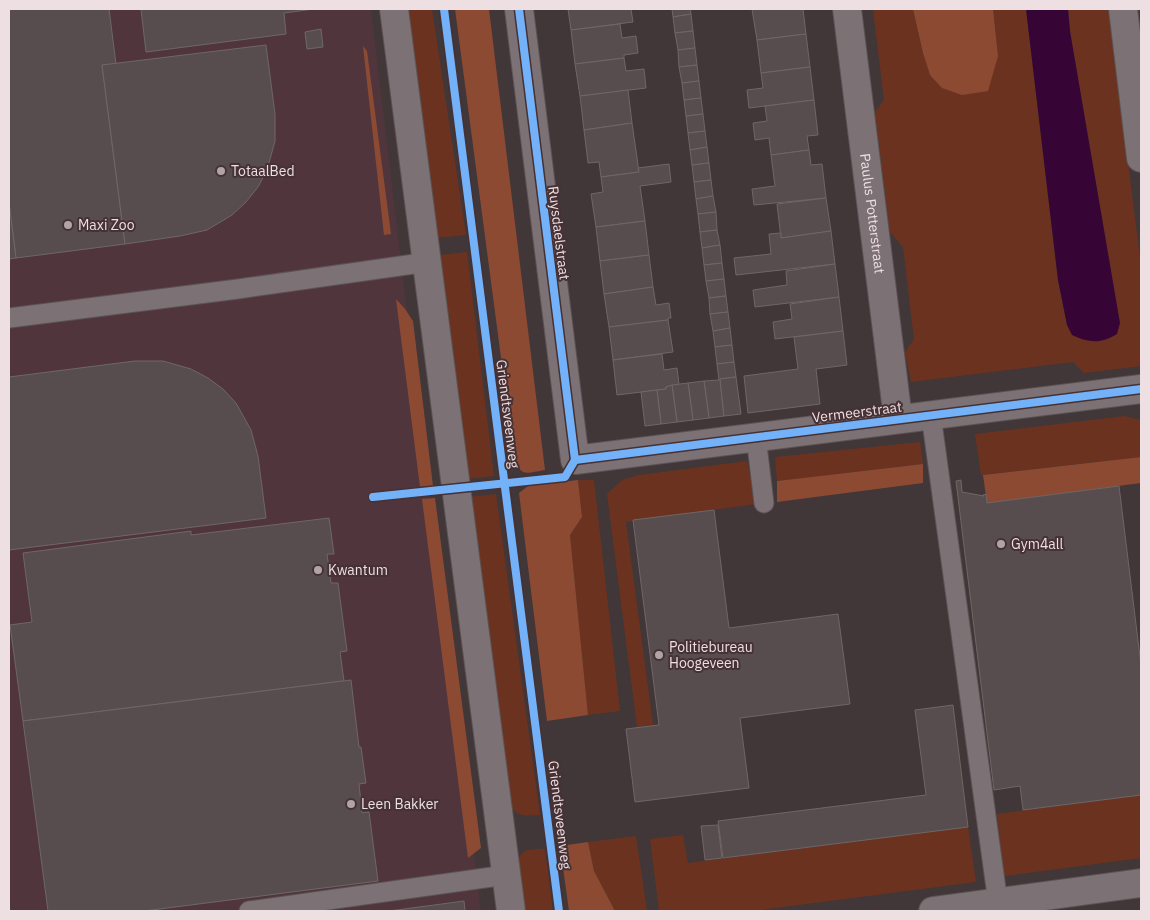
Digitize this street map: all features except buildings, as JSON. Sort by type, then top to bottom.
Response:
[{"type":"street","points":[[394,9],[511,911]]},
{"type":"street","name":"Ruysdaelstraat","points":[[519,9],[575,460]]},
{"type":"street","name":"Paulus Potterstraat","points":[[847,9],[898,420]]},
{"type":"street","points":[[1123,9],[1141,158]]},
{"type":"street","name":"Vermeerstraat","points":[[575,460],[1141,389]]},
{"type":"street","points":[[943,911],[1141,883]]},
{"type":"lane","points":[[9,318],[406,267],[428,262]]},
{"type":"lane","points":[[931,415],[998,902]]},
{"type":"lane","points":[[756,437],[764,503]]},
{"type":"lane","points":[[249,911],[506,875]]},
{"type":"shaded area","points":[[9,9],[371,9],[431,514],[481,911],[9,911]]},
{"type":"shaded area","points":[[405,9],[432,9],[466,235],[437,238]]},
{"type":"shaded area","points":[[455,9],[489,9],[545,470],[528,473],[519,468],[514,456]]},
{"type":"shaded area","points":[[873,9],[913,9],[930,75],[998,56],[993,9],[1026,9],[1058,280],[1067,325],[1070,31],[1068,9],[1109,9],[1141,266],[1141,366],[1084,373],[1073,362],[911,382],[905,352],[914,339],[903,247],[890,232],[875,112],[884,100]]},
{"type":"shaded area","points":[[913,9],[993,9],[998,56],[988,91],[962,95],[942,88],[930,75]]},
{"type":"shaded area","points":[[1026,9],[1068,9],[1070,31],[1120,323],[1117,334],[1100,341],[1084,340],[1072,335],[1067,325],[1058,280]]},
{"type":"shaded area","points":[[363,46],[367,51],[391,234],[384,235]]},
{"type":"shaded area","points":[[467,252],[494,476],[467,479],[439,255]]},
{"type":"shaded area","points":[[396,299],[413,321],[433,486],[420,487]]},
{"type":"shaded area","points":[[1124,416],[1141,420],[1141,457],[981,475],[975,434]]},
{"type":"shaded area","points":[[920,442],[923,464],[777,481],[775,457]]},
{"type":"shaded area","points":[[1141,457],[1141,483],[987,503],[983,475]]},
{"type":"shaded area","points":[[747,461],[756,504],[626,522],[653,725],[637,727],[607,494],[622,480],[639,475]]},
{"type":"shaded area","points":[[923,464],[923,483],[777,502],[777,481]]},
{"type":"shaded area","points":[[578,480],[594,480],[620,711],[588,715],[570,535],[582,517]]},
{"type":"shaded area","points":[[578,480],[582,517],[570,535],[588,715],[547,721],[519,493],[528,486]]},
{"type":"shaded area","points":[[496,494],[540,815],[529,816],[517,813],[508,802],[470,497]]},
{"type":"shaded area","points":[[435,498],[481,848],[468,858],[422,499]]},
{"type":"shaded area","points":[[1141,795],[1141,858],[1004,876],[997,814]]},
{"type":"shaded area","points":[[968,827],[976,882],[753,911],[659,911],[650,839],[683,835],[688,863]]},
{"type":"shaded area","points":[[636,836],[647,911],[615,911],[594,871],[588,842]]},
{"type":"shaded area","points":[[588,842],[594,871],[615,911],[569,911],[560,846]]},
{"type":"shaded area","points":[[532,849],[545,849],[553,911],[522,911],[517,879],[520,855]]},
{"type":"cycle path","name":"Griendtsveenweg","points":[[444,9],[559,911]]},
{"type":"cycle path","points":[[519,9],[575,460]]},
{"type":"cycle path","points":[[575,460],[1141,389]]},
{"type":"cycle path","points":[[373,497],[565,477],[575,460]]},
{"type":"place","name":"TotaalBed","points":[[221,171]]},
{"type":"place","name":"Maxi Zoo","points":[[68,225]]},
{"type":"place","name":"Gym4all","points":[[1001,544]]},
{"type":"place","name":"Kwantum","points":[[318,570]]},
{"type":"place","name":"Politiebureau Hoogeveen","points":[[659,655]]},
{"type":"place","name":"Leen Bakker","points":[[351,804]]}]
